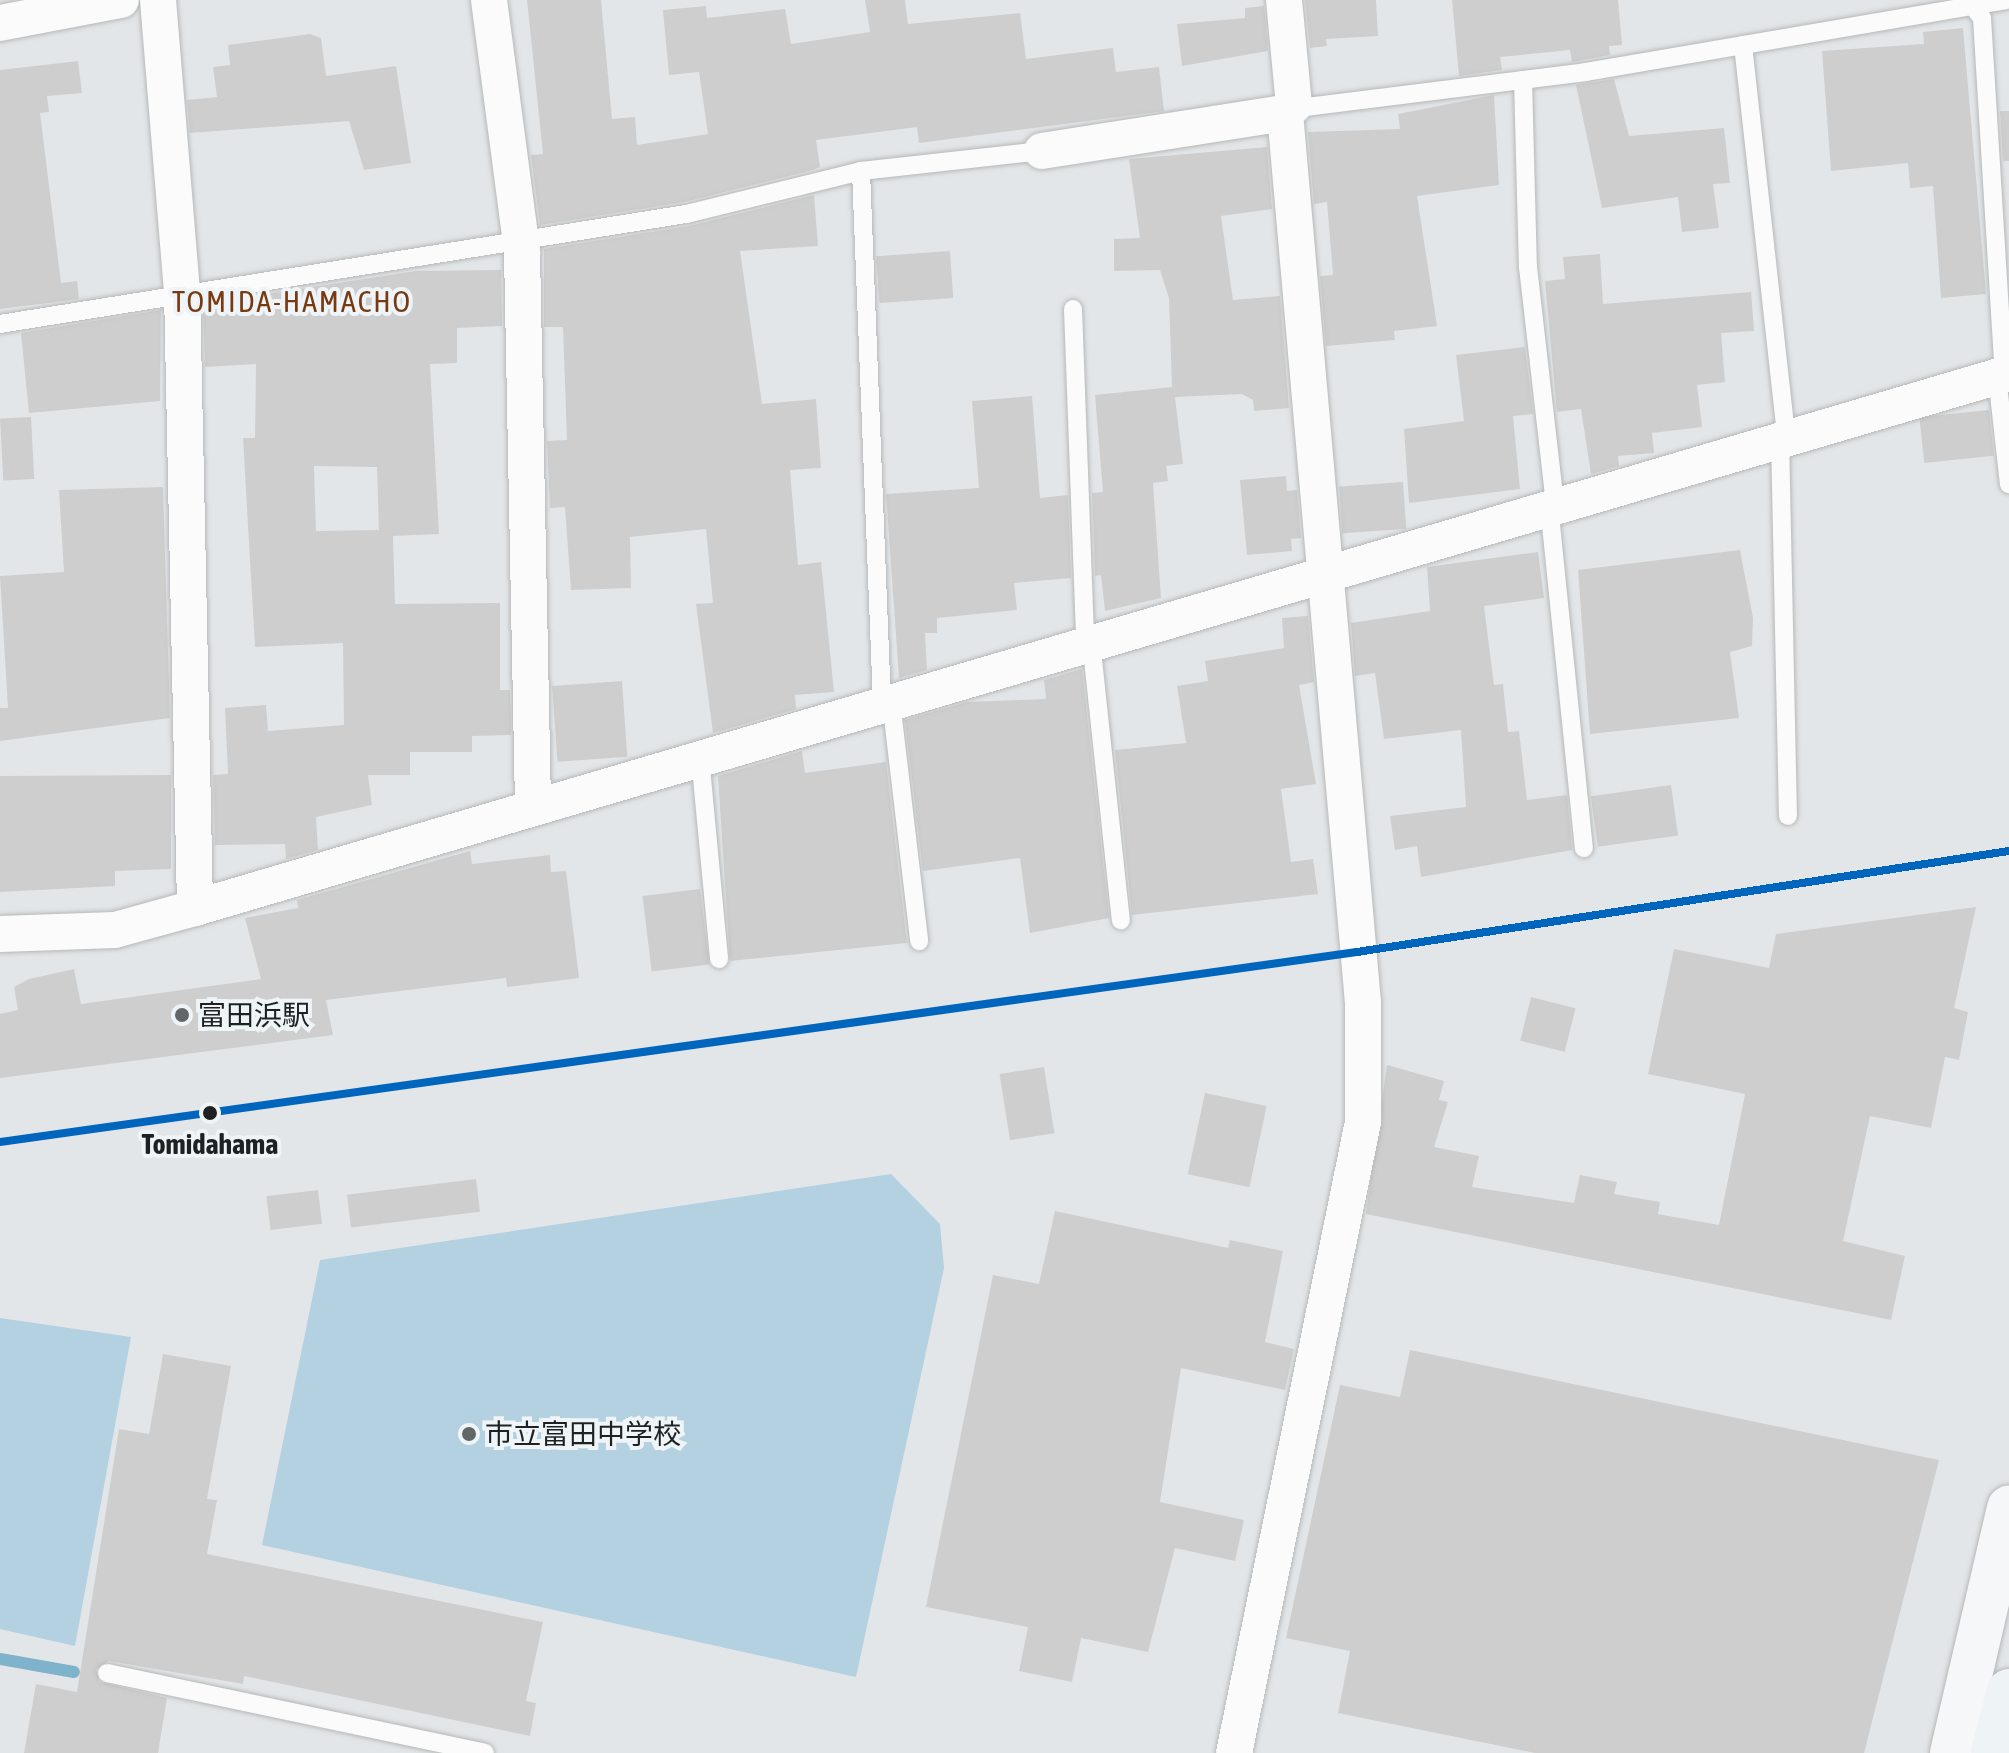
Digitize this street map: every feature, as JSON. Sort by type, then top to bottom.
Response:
[{"type":"main road","points":[[1952,1753],[2009,1508]]},
{"type":"main road","points":[[1993,1753],[2009,1691]]},
{"type":"street","points":[[0,23],[121,0]]},
{"type":"street","points":[[158,0],[182,290],[195,908]]},
{"type":"street","points":[[489,0],[521,240],[533,807]]},
{"type":"street","points":[[1234,1753],[1363,1122],[1363,1003],[1321,572],[1284,0]]},
{"type":"street","points":[[1042,151],[1289,109]]},
{"type":"street","points":[[0,934],[115,930],[195,908],[1321,572],[2003,374]]},
{"type":"lane","points":[[1289,109],[1523,80],[1975,9],[2006,0]]},
{"type":"lane","points":[[1975,9],[1982,18],[2009,484]]},
{"type":"lane","points":[[1743,45],[1783,436],[1788,816]]},
{"type":"lane","points":[[1523,80],[1528,267],[1584,848]]},
{"type":"lane","points":[[0,324],[182,290],[686,214],[861,171],[1042,151]]},
{"type":"lane","points":[[861,171],[887,702],[919,941]]},
{"type":"lane","points":[[1073,309],[1088,642],[1121,920]]},
{"type":"lane","points":[[700,757],[719,959]]},
{"type":"lane","points":[[107,1673],[485,1753]]},
{"type":"shaded area","points":[[891,1174],[940,1224],[944,1268],[856,1677],[262,1545],[320,1260]]},
{"type":"shaded area","points":[[0,1318],[131,1337],[75,1646],[0,1629]]},
{"type":"building","points":[[527,0],[601,0],[612,119],[635,117],[637,145],[708,134],[699,72],[669,75],[663,10],[706,6],[707,18],[785,9],[791,44],[870,32],[865,0],[905,0],[908,24],[1020,13],[1026,59],[1113,48],[1116,72],[1159,67],[1164,111],[919,143],[917,127],[816,140],[820,167],[813,170],[684,202],[540,225],[531,155],[543,154]]},
{"type":"building","points":[[1305,0],[1376,0],[1378,36],[1326,39],[1327,46],[1310,48]]},
{"type":"building","points":[[1452,0],[1618,0],[1622,45],[1609,46],[1610,55],[1572,62],[1570,50],[1500,57],[1502,70],[1459,76]]},
{"type":"building","points":[[1264,6],[1268,51],[1182,66],[1177,24],[1245,18],[1245,8]]},
{"type":"building","points":[[1963,28],[1986,294],[1941,298],[1933,186],[1910,188],[1908,163],[1831,171],[1822,51],[1924,44],[1923,32]]},
{"type":"building","points":[[310,34],[321,38],[326,76],[396,66],[411,163],[364,170],[349,121],[190,133],[187,100],[217,97],[213,67],[230,65],[228,45]]},
{"type":"building","points":[[78,61],[82,93],[47,96],[49,112],[40,113],[61,283],[77,281],[79,299],[0,309],[0,70]]},
{"type":"building","points":[[1614,79],[1629,136],[1724,128],[1730,183],[1713,184],[1719,228],[1682,232],[1678,197],[1602,208],[1576,85]]},
{"type":"building","points":[[1494,95],[1499,185],[1417,196],[1437,326],[1394,331],[1395,340],[1326,346],[1320,276],[1333,275],[1327,202],[1314,204],[1308,132],[1400,129],[1398,114]]},
{"type":"building","points":[[2000,111],[2009,111],[2009,161],[2003,161]]},
{"type":"building","points":[[1267,147],[1272,209],[1221,216],[1233,300],[1280,296],[1289,408],[1254,411],[1253,400],[1242,394],[1175,397],[1183,464],[1166,466],[1168,481],[1153,483],[1161,598],[1105,611],[1101,575],[1095,576],[1092,493],[1103,492],[1095,395],[1172,387],[1169,298],[1160,270],[1114,271],[1114,239],[1140,238],[1129,159]]},
{"type":"building","points":[[814,195],[818,246],[740,251],[762,404],[816,399],[821,468],[790,470],[798,565],[821,562],[834,692],[795,695],[796,709],[713,733],[696,604],[713,603],[706,529],[630,537],[631,588],[571,590],[565,507],[550,508],[547,441],[567,440],[563,327],[544,327],[544,249],[689,226]]},
{"type":"building","points":[[950,251],[953,298],[879,303],[876,256]]},
{"type":"building","points":[[1600,254],[1603,304],[1751,292],[1754,331],[1721,333],[1725,382],[1697,385],[1702,427],[1652,433],[1654,453],[1618,456],[1619,466],[1591,474],[1581,409],[1557,412],[1545,281],[1565,279],[1563,257]]},
{"type":"building","points":[[501,270],[502,326],[457,328],[457,363],[430,364],[439,534],[393,536],[395,604],[500,603],[500,690],[510,690],[511,735],[472,736],[472,752],[410,752],[410,775],[368,775],[372,805],[316,817],[318,850],[286,859],[285,844],[215,845],[213,775],[228,774],[225,708],[266,705],[268,731],[344,725],[343,643],[255,647],[243,438],[255,438],[256,364],[205,367],[203,304],[416,271]],"holes":[[[314,466],[377,467],[379,530],[316,531]]]},
{"type":"building","points":[[161,310],[160,401],[29,413],[21,333]]},
{"type":"building","points":[[1525,347],[1533,414],[1513,416],[1520,489],[1409,503],[1404,429],[1464,421],[1456,355]]},
{"type":"building","points":[[1032,396],[1040,498],[1068,495],[1071,578],[1014,583],[1017,610],[937,618],[937,633],[925,633],[927,670],[899,678],[886,494],[979,488],[972,401]]},
{"type":"building","points":[[1989,410],[1994,456],[1924,463],[1919,417]]},
{"type":"building","points":[[31,417],[34,479],[3,481],[0,419]]},
{"type":"building","points":[[1286,476],[1287,491],[1297,490],[1301,538],[1291,539],[1292,551],[1247,555],[1240,480]]},
{"type":"building","points":[[1403,482],[1406,529],[1342,533],[1339,486]]},
{"type":"building","points":[[163,487],[170,718],[0,741],[0,708],[8,708],[0,576],[64,572],[59,490]]},
{"type":"building","points":[[1740,550],[1753,618],[1752,646],[1730,652],[1739,718],[1590,734],[1578,570]]},
{"type":"building","points":[[1538,552],[1544,598],[1484,606],[1494,685],[1503,684],[1508,732],[1519,731],[1527,800],[1567,795],[1572,850],[1421,877],[1417,846],[1395,850],[1390,816],[1466,807],[1461,730],[1384,739],[1375,673],[1355,676],[1351,623],[1430,611],[1427,567]]},
{"type":"building","points":[[1308,616],[1314,682],[1299,685],[1316,784],[1281,789],[1291,862],[1313,859],[1318,894],[1132,915],[1115,750],[1186,743],[1177,686],[1208,681],[1205,661],[1284,648],[1282,618]]},
{"type":"building","points":[[1082,669],[1109,918],[1030,933],[1020,858],[923,871],[905,720],[967,702],[1046,699],[1044,680]]},
{"type":"building","points":[[622,681],[627,757],[557,762],[552,686]]},
{"type":"building","points":[[802,751],[805,773],[886,762],[907,943],[730,961],[718,776]]},
{"type":"building","points":[[171,775],[171,869],[115,871],[115,886],[0,892],[0,776]]},
{"type":"building","points":[[1671,785],[1678,836],[1598,847],[1591,796]]},
{"type":"building","points":[[470,851],[472,864],[550,855],[551,872],[566,871],[579,978],[507,987],[506,978],[326,1000],[333,1035],[0,1078],[0,1014],[18,1010],[14,987],[29,979],[74,969],[81,1004],[261,979],[245,918],[298,908],[297,900]]},
{"type":"building","points":[[700,889],[709,964],[652,972],[642,896]]},
{"type":"building","points":[[1976,907],[1954,1008],[1968,1012],[1959,1060],[1945,1057],[1931,1128],[1870,1116],[1843,1241],[1905,1256],[1891,1320],[1366,1214],[1387,1065],[1444,1081],[1439,1100],[1448,1102],[1434,1147],[1479,1156],[1472,1187],[1574,1203],[1580,1175],[1617,1182],[1614,1194],[1660,1202],[1658,1214],[1719,1225],[1745,1094],[1648,1074],[1674,949],[1769,968],[1776,934]]},
{"type":"building","points":[[1531,997],[1576,1008],[1565,1052],[1520,1041]]},
{"type":"building","points":[[1044,1067],[1054,1133],[1010,1140],[1000,1074]]},
{"type":"building","points":[[1205,1093],[1267,1106],[1249,1187],[1188,1174]]},
{"type":"building","points":[[476,1179],[480,1212],[351,1228],[347,1195]]},
{"type":"building","points":[[318,1190],[322,1224],[271,1230],[266,1196]]},
{"type":"building","points":[[1055,1211],[1228,1248],[1230,1240],[1283,1251],[1265,1342],[1294,1349],[1285,1390],[1181,1368],[1160,1502],[1244,1520],[1235,1561],[1175,1548],[1148,1652],[1081,1638],[1072,1682],[1019,1671],[1028,1627],[926,1607],[993,1275],[1039,1284]]},
{"type":"building","points":[[1410,1350],[1939,1460],[1864,1753],[1535,1753],[1338,1713],[1350,1651],[1286,1638],[1340,1385],[1400,1397]]},
{"type":"building","points":[[163,1354],[231,1366],[207,1499],[217,1500],[207,1554],[543,1622],[526,1701],[536,1703],[530,1736],[244,1676],[243,1684],[109,1661],[96,1670],[100,1682],[167,1698],[158,1753],[24,1753],[36,1684],[77,1692],[119,1429],[149,1434]]},
{"type":"waterway","points":[[0,1659],[74,1672]]},
{"type":"transit line","points":[[0,1142],[1357,952],[2009,851]]},
{"type":"place","name":"富田浜駅","points":[[182,1015]]},
{"type":"place","name":"Tomidahama","points":[[210,1113]]},
{"type":"place","name":"市立富田中学校","points":[[469,1434]]},
{"type":"district","name":"TOMIDA-HAMACHO","points":[[292,301]]}]
